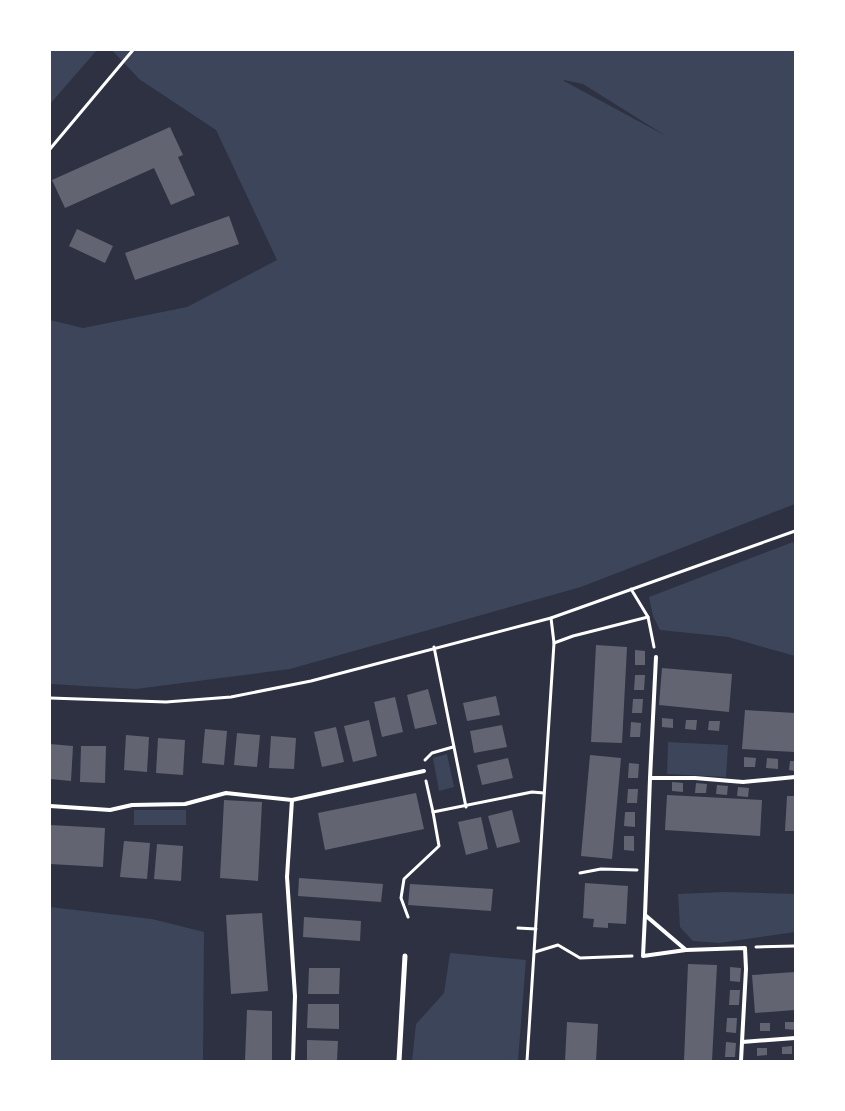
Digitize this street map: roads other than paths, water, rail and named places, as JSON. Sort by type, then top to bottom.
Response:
[{"type":"street","points":[[399,1061],[406,956]]},
{"type":"lane","points":[[656,657],[643,956],[686,950],[744,948],[746,969],[741,1061]]},
{"type":"lane","points":[[50,806],[110,810],[132,805],[185,804],[226,793],[292,800],[424,771]]},
{"type":"lane","points":[[650,778],[695,778],[743,782],[795,777]]},
{"type":"lane","points":[[292,800],[287,877],[295,996],[293,1061]]},
{"type":"lane","points":[[645,916],[686,950]]},
{"type":"lane","points":[[742,1042],[795,1038]]}]
